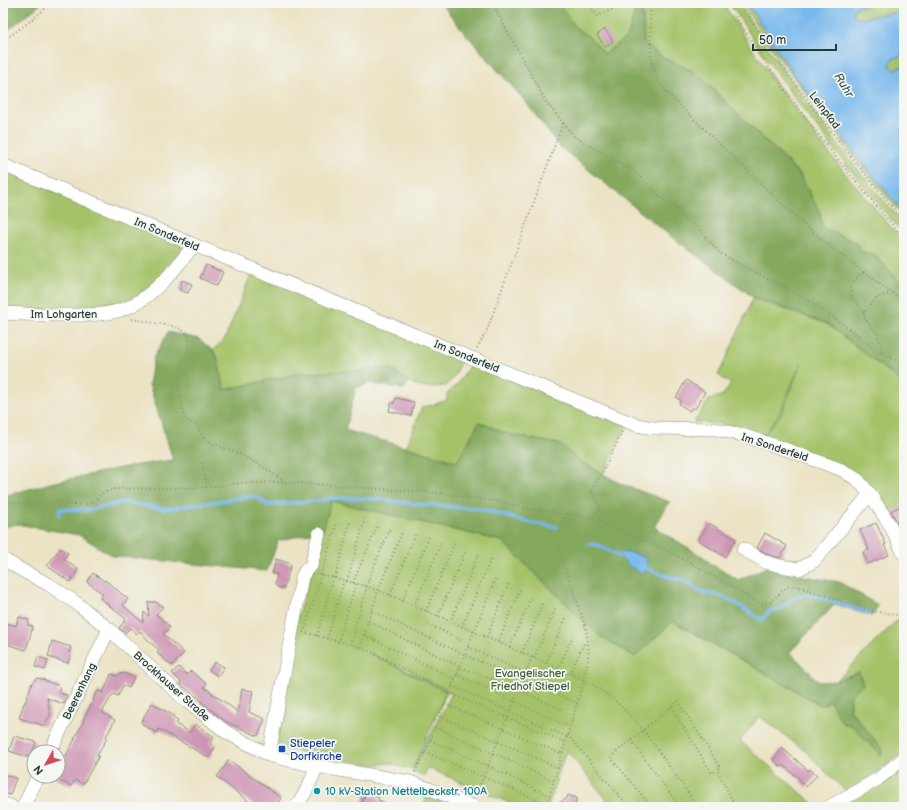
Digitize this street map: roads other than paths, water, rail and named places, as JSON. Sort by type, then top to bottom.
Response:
[{"type":"street","name":"Im Sonderfeld","points":[[3,165],[194,245],[627,422],[654,428],[715,429],[742,435],[842,470],[858,480],[870,494],[890,525],[904,554]]},
{"type":"street","name":"Im Lohgarten","points":[[3,313],[45,315],[109,314],[132,305],[152,291],[175,269],[194,245]]},
{"type":"street","points":[[743,549],[766,562],[799,569],[814,562],[870,494]]},
{"type":"street","points":[[269,755],[298,631],[302,576],[311,566],[319,534]]},
{"type":"street","name":"Brockhauser Straße","points":[[3,559],[48,584],[79,605],[109,629],[184,699],[226,732],[269,755],[316,766],[400,780],[418,785],[474,807]]},
{"type":"street","name":"Beerenhang","points":[[54,744],[109,629]]},
{"type":"street","points":[[829,807],[878,779],[904,758]]},
{"type":"street","points":[[296,807],[313,778],[316,766]]},
{"type":"street","points":[[23,807],[34,784]]},
{"type":"street","points":[[3,804],[12,807]]},
{"type":"water","name":"Ruhr","points":[[747,3],[873,3],[855,8],[853,12],[854,16],[858,19],[891,13],[904,13],[904,56],[896,57],[891,61],[889,66],[894,69],[904,66],[904,213],[806,90],[775,47]]},
{"type":"water","points":[[621,552],[633,553],[646,558],[648,569],[642,573],[630,567],[619,556]]},
{"type":"waterway","points":[[59,514],[60,509],[88,510],[124,502],[165,509],[255,496],[268,505],[336,498],[376,499],[480,509],[531,523],[557,527]]},
{"type":"waterway","points":[[589,544],[598,545],[619,556]]},
{"type":"waterway","points":[[648,569],[682,580],[703,592],[720,596],[734,602],[762,620],[770,611],[781,609],[794,597],[808,594],[870,613]]},
{"type":"place","name":"Stiepeler Dorfkirche","points":[[282,749]]},
{"type":"place","name":"10 kV-Station Nettelbeckstr. 100A","points":[[317,791]]},
{"type":"park label","name":"Evangelischer Friedhof Stiepel","points":[[530,679]]}]
